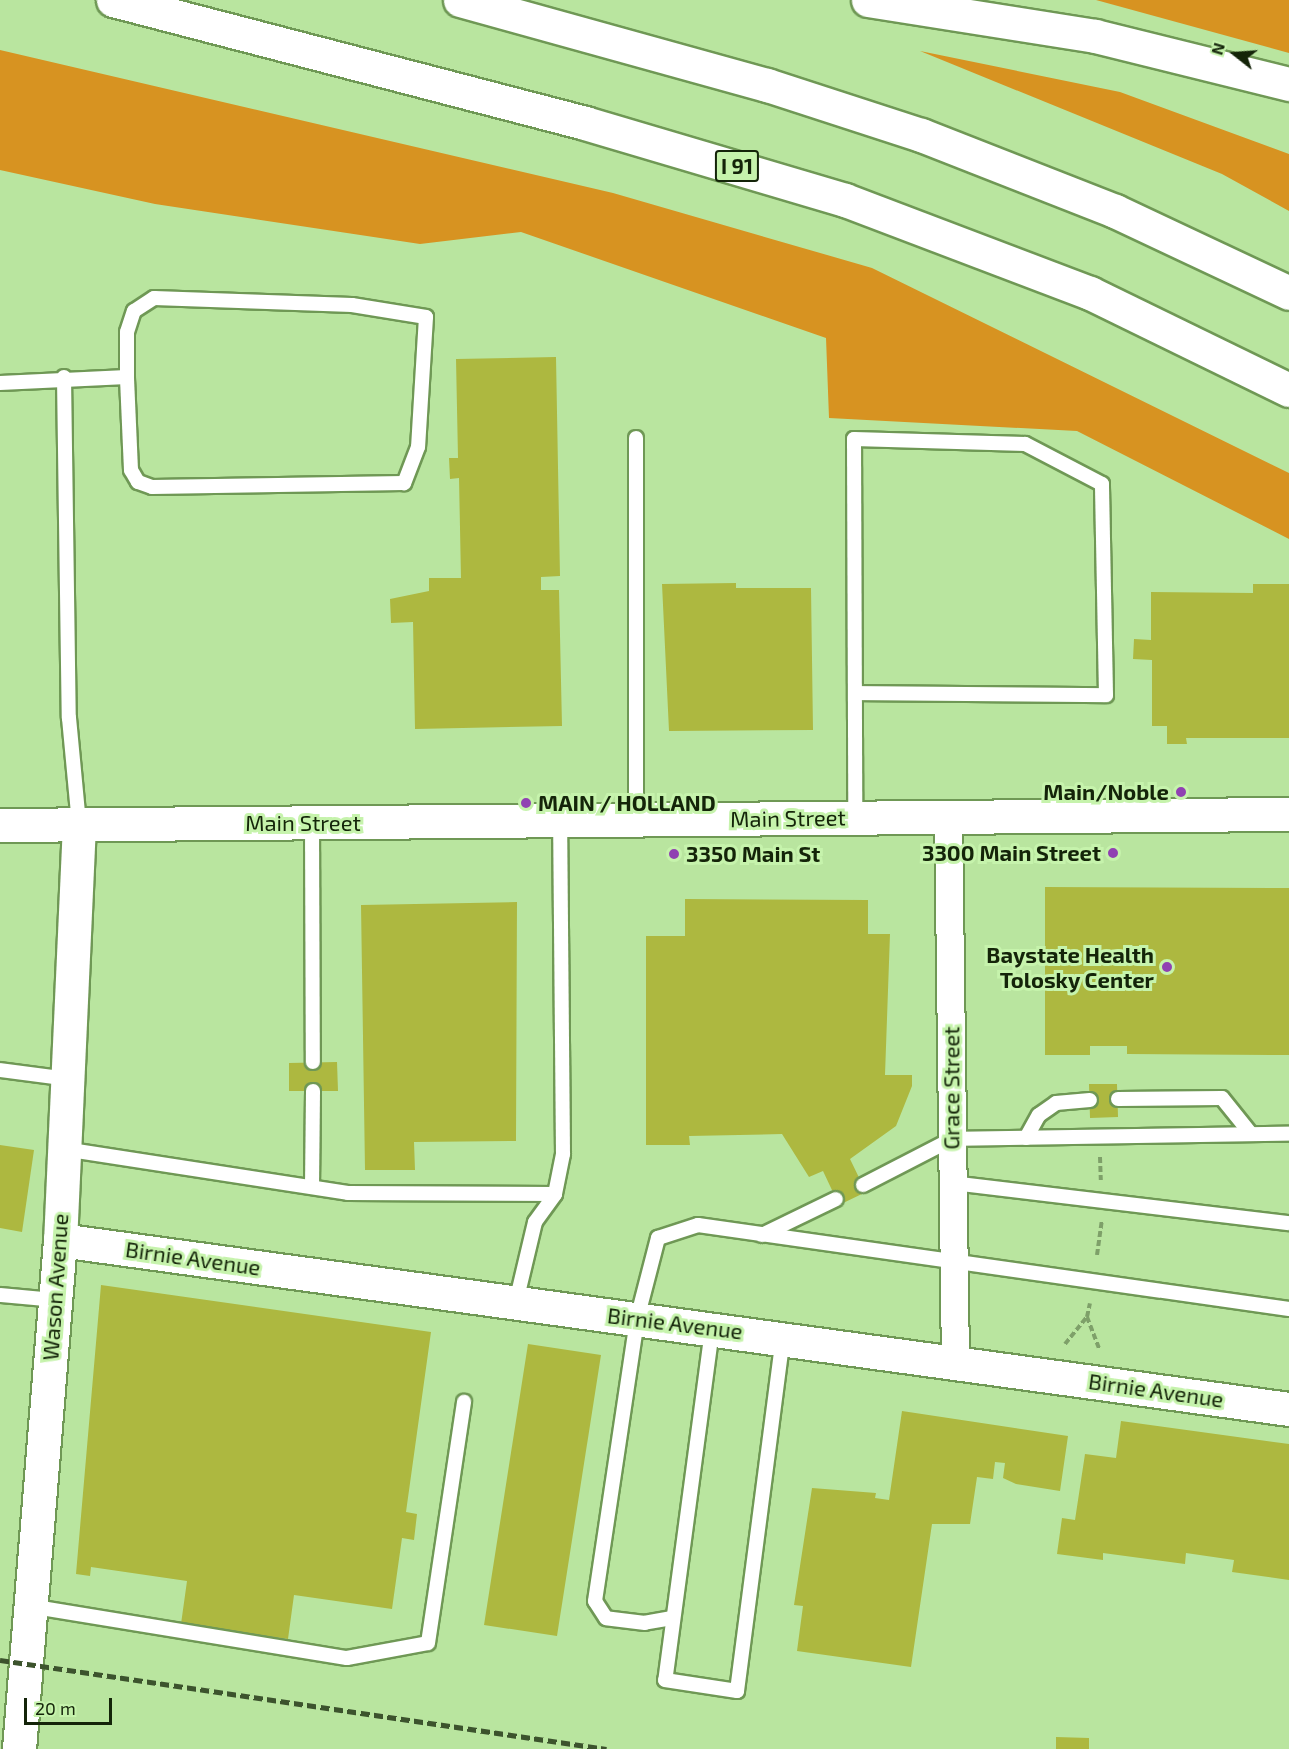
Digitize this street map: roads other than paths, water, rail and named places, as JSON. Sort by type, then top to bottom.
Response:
[{"type":"main road","name":"I 91","points":[[113,0],[690,152],[846,200],[1100,297],[1289,390]]},
{"type":"main road","points":[[460,0],[767,85],[921,135],[1105,207],[1289,293]]},
{"type":"main road","points":[[868,0],[1095,36],[1212,68],[1289,84]]},
{"type":"main road","points":[[1212,68],[1289,100]]},
{"type":"main road","name":"Main Street","points":[[0,825],[560,822],[948,815],[1289,814]]},
{"type":"main road","name":"Wason Avenue","points":[[19,1749],[27,1606],[60,1240],[79,824]]},
{"type":"main road","name":"Birnie Avenue","points":[[60,1240],[638,1319],[783,1336],[1289,1409]]},
{"type":"street","name":"Grace Street","points":[[948,815],[955,1361]]},
{"type":"lane","points":[[154,298],[352,304],[426,317],[418,447],[404,483],[152,488],[138,482],[131,470],[127,377],[127,332],[134,311],[154,298]]},
{"type":"lane","points":[[0,383],[64,378],[127,377]]},
{"type":"lane","points":[[64,378],[69,718],[79,824]]},
{"type":"lane","points":[[636,438],[636,821]]},
{"type":"lane","points":[[855,693],[1106,695],[1102,484],[1025,444],[854,439],[855,817]]},
{"type":"lane","points":[[516,1302],[535,1222],[555,1194],[563,1155],[560,822]]},
{"type":"lane","points":[[312,823],[313,1062]]},
{"type":"lane","points":[[0,1070],[68,1079]]},
{"type":"lane","points":[[312,1187],[313,1091]]},
{"type":"lane","points":[[1118,1099],[1222,1098],[1251,1134]]},
{"type":"lane","points":[[1026,1138],[1039,1114],[1056,1103],[1090,1100]]},
{"type":"lane","points":[[863,1185],[952,1139],[1289,1134]]},
{"type":"lane","points":[[64,1149],[348,1193],[555,1194]]},
{"type":"lane","points":[[952,1183],[1289,1223]]},
{"type":"lane","points":[[762,1235],[836,1199]]},
{"type":"lane","points":[[672,1618],[645,1623],[606,1618],[595,1601],[638,1319],[658,1238],[698,1225],[954,1264],[1289,1309]]},
{"type":"lane","points":[[0,1295],[55,1300]]},
{"type":"lane","points":[[712,1328],[665,1680],[737,1691],[783,1336]]},
{"type":"lane","points":[[27,1606],[347,1658],[428,1643],[464,1402]]},
{"type":"railway","points":[[0,1660],[606,1749]]},
{"type":"place","name":"Main/Noble","points":[[1181,792]]},
{"type":"place","name":"MAIN / HOLLAND","points":[[526,803]]},
{"type":"place","name":"3300 Main Street","points":[[1113,853]]},
{"type":"place","name":"3350 Main St","points":[[674,854]]},
{"type":"place","name":"Baystate Health Tolosky Center","points":[[1167,967]]}]
